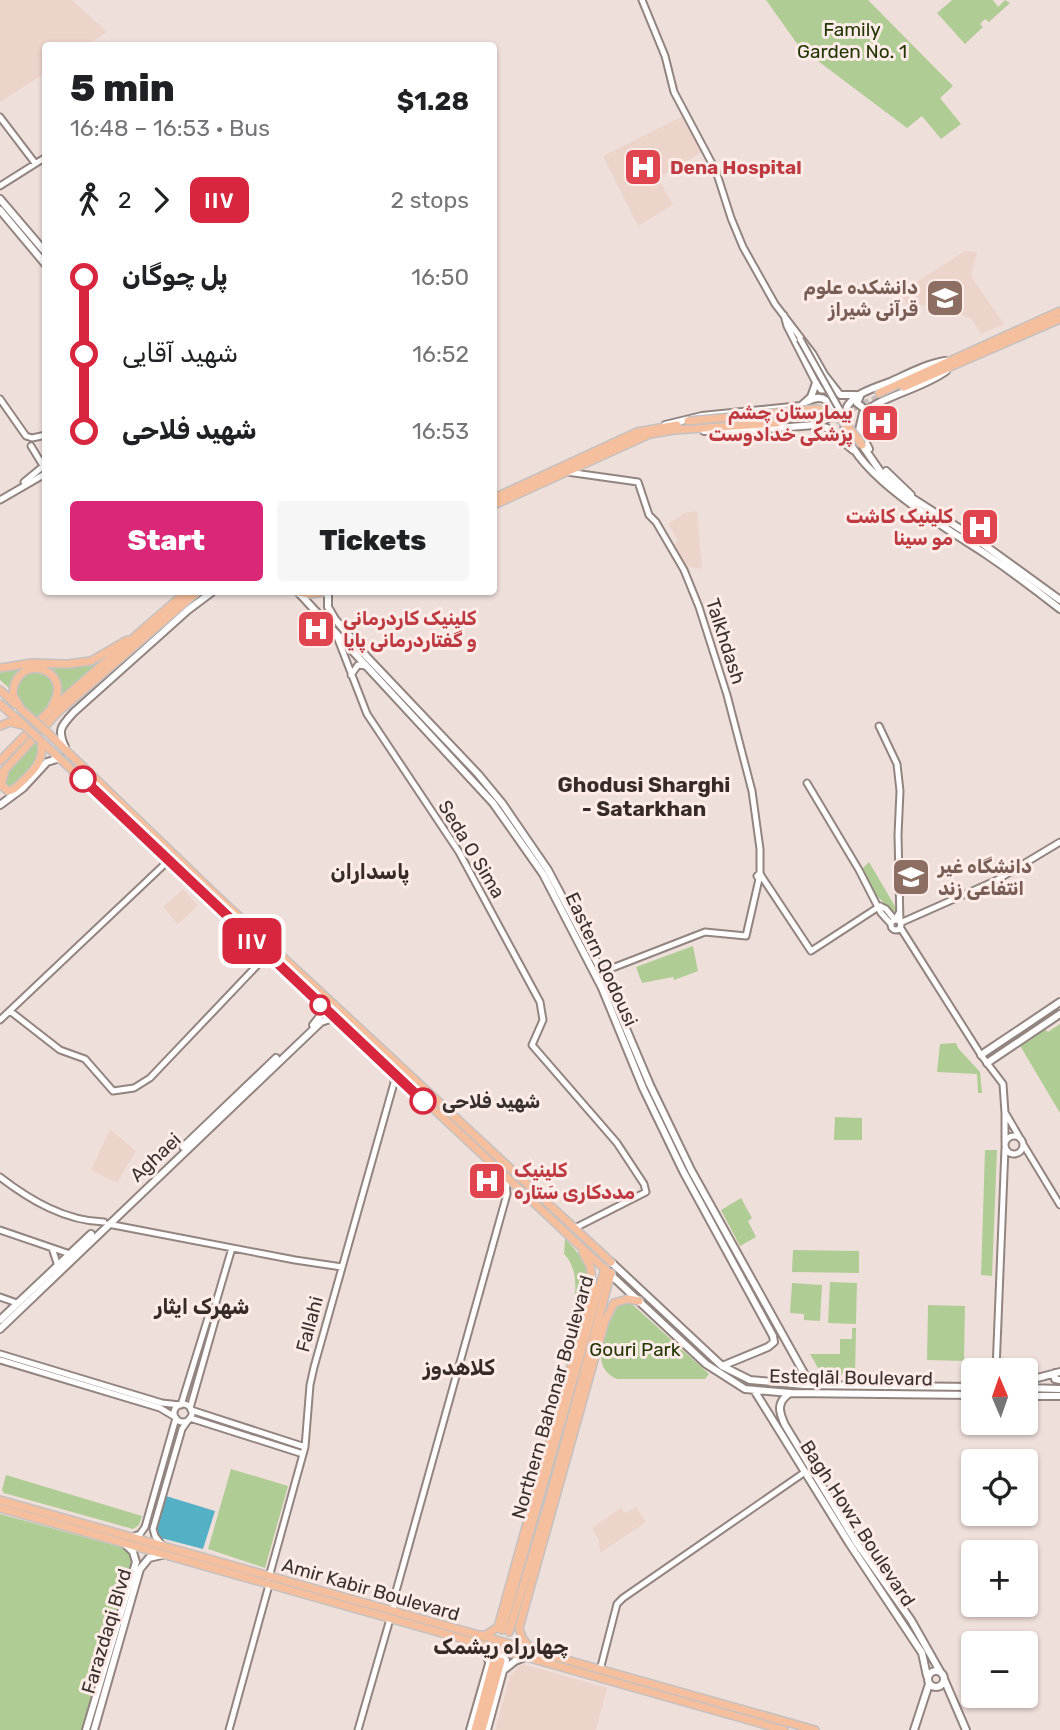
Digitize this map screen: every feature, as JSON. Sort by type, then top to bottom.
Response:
[{"type":"main road","points":[[0,199],[42,248]]},
{"type":"main road","points":[[0,210],[42,261]]},
{"type":"main road","points":[[859,430],[862,415],[866,410],[935,379],[955,362],[1060,311]]},
{"type":"main road","points":[[880,395],[1060,319]]},
{"type":"main road","points":[[826,377],[840,396],[861,394],[936,362],[955,362]]},
{"type":"main road","points":[[814,425],[830,417],[826,377]]},
{"type":"main road","points":[[805,404],[816,383]]},
{"type":"main road","points":[[861,394],[856,403],[866,410]]},
{"type":"main road","points":[[857,453],[843,424],[847,407],[861,394]]},
{"type":"main road","points":[[657,427],[691,417],[791,408],[818,397],[828,401],[831,406]]},
{"type":"main road","points":[[497,497],[636,432],[688,421],[817,409],[830,413],[847,424],[880,471],[914,500],[976,539],[1060,600]]},
{"type":"main road","points":[[497,505],[647,435],[674,430],[777,422],[657,427]]},
{"type":"main road","points":[[846,434],[846,427],[849,424],[855,425],[873,458],[911,492],[914,500]]},
{"type":"main road","points":[[674,430],[740,431],[814,425],[827,428],[857,453],[899,496],[1060,608]]},
{"type":"main road","points":[[0,760],[48,712],[183,595]]},
{"type":"main road","points":[[0,775],[58,712],[194,595]]},
{"type":"main road","points":[[66,749],[60,737],[61,729],[74,712],[207,595]]},
{"type":"main road","name":"Eastern Qodousi","points":[[301,595],[495,800],[548,870],[602,972],[643,1088],[678,1160],[773,1336],[774,1342],[768,1347],[722,1366]]},
{"type":"main road","points":[[326,595],[328,607]]},
{"type":"main road","name":"Eastern Qodousi","points":[[316,610],[315,606],[319,601],[328,607],[367,657],[478,774],[543,874],[623,1028],[667,1123],[765,1304],[807,1378],[815,1385]]},
{"type":"main road","points":[[0,668],[97,659],[111,648],[134,637]]},
{"type":"main road","points":[[21,709],[13,695],[14,684],[23,672],[36,668],[50,674],[57,684],[57,697],[48,712]]},
{"type":"main road","points":[[0,690],[611,1262]]},
{"type":"main road","name":"Esteqlāl Boulevard","points":[[0,704],[130,822],[394,1074],[398,1082],[455,1130],[706,1364],[735,1384],[754,1390],[790,1393],[961,1388]]},
{"type":"main road","points":[[0,726],[10,722],[24,726]]},
{"type":"main road","points":[[14,759],[1,782],[8,790],[14,789],[40,762],[43,752],[41,741]]},
{"type":"main road","points":[[0,805],[23,788],[47,762],[60,758]]},
{"type":"main road","points":[[317,1002],[321,1019],[336,1020]]},
{"type":"main road","points":[[981,1055],[1060,1002]]},
{"type":"main road","points":[[1047,1011],[1053,1019]]},
{"type":"main road","points":[[987,1063],[1060,1014]]},
{"type":"main road","name":"Aghaei","points":[[0,1329],[106,1223],[321,1019]]},
{"type":"main road","points":[[455,1130],[461,1123]]},
{"type":"main road","name":"Aghaei","points":[[0,1320],[106,1223]]},
{"type":"main road","points":[[579,1247],[593,1277],[584,1320],[499,1637],[506,1640],[512,1640],[519,1628],[609,1309],[614,1303],[628,1299],[639,1301]]},
{"type":"main road","name":"Esteqlāl Boulevard","points":[[611,1262],[722,1366],[750,1380],[774,1384],[961,1394]]},
{"type":"main road","name":"Northern Bahonar Boulevard","points":[[503,1630],[548,1504],[586,1338],[604,1269],[611,1262]]},
{"type":"main road","name":"Northern Bahonar Boulevard","points":[[580,1369],[595,1332],[611,1275],[611,1262]]},
{"type":"main road","points":[[757,1308],[765,1304]]},
{"type":"main road","points":[[584,1320],[593,1312]]},
{"type":"main road","points":[[584,1320],[586,1338]]},
{"type":"main road","points":[[595,1332],[605,1321]]},
{"type":"main road","points":[[1058,1373],[1055,1379],[1060,1380]]},
{"type":"main road","points":[[1038,1378],[1058,1373]]},
{"type":"main road","name":"Bagh Howz Boulevard","points":[[754,1390],[813,1475],[922,1653],[929,1684]]},
{"type":"main road","points":[[1038,1390],[1059,1393]]},
{"type":"main road","points":[[767,1411],[773,1406],[780,1409],[783,1397],[790,1393]]},
{"type":"main road","points":[[1038,1395],[1059,1393]]},
{"type":"main road","points":[[554,1429],[570,1408]]},
{"type":"main road","points":[[570,1408],[574,1435]]},
{"type":"main road","name":"Northern Bahonar Boulevard","points":[[503,1630],[570,1408]]},
{"type":"main road","name":"Bagh Howz Boulevard","points":[[780,1409],[788,1438],[805,1472],[911,1620],[943,1676],[966,1730]]},
{"type":"main road","points":[[548,1504],[558,1490]]},
{"type":"main road","name":"Amir Kabir Boulevard","points":[[1,1504],[532,1654],[784,1730]]},
{"type":"main road","points":[[86,1730],[137,1568],[135,1555],[127,1541]]},
{"type":"main road","name":"Farazdaqi Blvd","points":[[94,1730],[137,1568],[164,1551]]},
{"type":"main road","name":"Amir Kabir Boulevard","points":[[269,1581],[380,1608],[392,1615]]},
{"type":"main road","points":[[503,1671],[514,1661],[532,1654],[519,1628]]},
{"type":"main road","points":[[495,1662],[474,1638],[503,1630]]},
{"type":"main road","points":[[494,1655],[502,1655],[506,1660],[484,1730],[494,1655]]},
{"type":"main road","points":[[473,1730],[495,1662]]},
{"type":"main road","name":"Amir Kabir Boulevard","points":[[587,1670],[600,1670],[798,1728],[815,1730]]},
{"type":"main road","points":[[914,1730],[929,1684],[938,1687],[943,1676],[933,1671],[928,1676]]},
{"type":"main road","name":"Bagh Howz Boulevard","points":[[938,1687],[945,1691],[957,1711]]},
{"type":"street","points":[[642,0],[665,56],[674,92],[716,171],[730,218],[743,247],[764,286],[800,339],[847,424]]},
{"type":"street","points":[[0,117],[35,163]]},
{"type":"street","points":[[0,186],[42,159]]},
{"type":"street","points":[[784,315],[826,377],[825,390],[821,390],[816,383],[784,315]]},
{"type":"street","points":[[0,399],[26,436],[42,436]]},
{"type":"street","points":[[31,446],[42,465]]},
{"type":"street","points":[[583,464],[582,469],[587,475]]},
{"type":"street","points":[[0,500],[42,470]]},
{"type":"street","points":[[567,472],[587,475]]},
{"type":"street","name":"Talkhdash","points":[[587,475],[638,482],[649,515],[656,522],[684,570],[699,607],[727,695],[752,791],[760,849],[760,876]]},
{"type":"street","points":[[335,631],[351,674]]},
{"type":"street","points":[[351,674],[358,665],[366,666]]},
{"type":"street","name":"Seda O Sima","points":[[351,674],[367,714],[459,852],[540,1002],[543,1020],[532,1045],[617,1143],[640,1176],[646,1192],[575,1228]]},
{"type":"street","points":[[879,726],[897,764],[900,791],[898,835],[901,909],[896,924]]},
{"type":"street","points":[[807,783],[880,906],[881,913],[896,924],[981,1055],[1003,1084],[1005,1145],[998,1358]]},
{"type":"street","points":[[896,924],[997,880],[1060,842]]},
{"type":"street","points":[[0,1020],[168,861]]},
{"type":"street","points":[[760,876],[811,951],[880,906]]},
{"type":"street","points":[[602,972],[705,932],[747,936],[760,876]]},
{"type":"street","points":[[10,1011],[60,1050],[85,1059],[110,1089],[118,1092],[140,1086],[150,1078],[267,955]]},
{"type":"street","name":"Fallahi","points":[[229,1730],[304,1450],[310,1385],[342,1267],[398,1082]]},
{"type":"street","points":[[1005,1113],[1060,1205]]},
{"type":"street","points":[[1005,1145],[1012,1136],[1022,1141]]},
{"type":"street","points":[[1021,1151],[1022,1141]]},
{"type":"street","points":[[1005,1145],[1010,1154]]},
{"type":"street","points":[[1003,1169],[1010,1154],[1021,1151]]},
{"type":"street","points":[[1021,1151],[1036,1165]]},
{"type":"street","points":[[0,1177],[39,1204],[91,1222],[342,1267]]},
{"type":"street","points":[[358,1730],[507,1194],[506,1179]]},
{"type":"street","points":[[507,1194],[516,1188]]},
{"type":"street","points":[[91,1222],[96,1226],[96,1230]]},
{"type":"street","points":[[0,1230],[70,1254]]},
{"type":"street","points":[[51,1248],[58,1266]]},
{"type":"street","points":[[164,1551],[153,1528],[178,1428],[175,1408],[184,1397],[232,1248]]},
{"type":"street","points":[[0,1297],[18,1303]]},
{"type":"street","points":[[127,1541],[140,1534],[145,1527],[178,1428],[189,1419],[191,1400],[207,1347],[214,1309]]},
{"type":"street","points":[[200,1345],[207,1347]]},
{"type":"street","points":[[0,1353],[161,1406],[180,1405],[248,1433]]},
{"type":"street","points":[[0,1360],[104,1388]]},
{"type":"street","points":[[184,1397],[186,1401],[191,1400]]},
{"type":"street","points":[[161,1406],[182,1422],[189,1419],[304,1450]]},
{"type":"street","points":[[197,1421],[195,1416],[200,1414]]},
{"type":"street","points":[[600,1670],[617,1604],[805,1472]]},
{"type":"street","points":[[152,1502],[160,1505]]},
{"type":"street","points":[[145,1527],[148,1530],[153,1528]]},
{"type":"street","points":[[380,1608],[393,1601]]},
{"type":"shaded area","points":[[0,0],[72,0],[107,32],[92,42],[42,42],[42,75],[0,102]]},
{"type":"shaded area","name":"Dena Hospital","points":[[683,116],[704,151],[658,178],[673,205],[638,226],[603,156]]},
{"type":"shaded area","name":"دانشکده علوم قرآنی شیراز","points":[[965,251],[977,252],[971,276],[1004,324],[981,334],[971,318],[918,304],[910,312],[901,292]]},
{"type":"shaded area","name":"بیمارستان چشم پزشکی خدادوست","points":[[888,403],[897,425],[881,442],[871,443],[863,431],[865,416]]},
{"type":"shaded area","points":[[697,511],[702,569],[684,566],[674,545],[678,540],[668,524],[684,513]]},
{"type":"shaded area","points":[[183,889],[198,906],[178,924],[163,907]]},
{"type":"shaded area","points":[[110,1129],[136,1151],[117,1183],[91,1170]]},
{"type":"shaded area","points":[[636,1507],[646,1522],[600,1553],[599,1540],[592,1528],[621,1508],[625,1513]]},
{"type":"shaded area","points":[[520,1665],[607,1688],[596,1730],[495,1730],[510,1676]]},
{"type":"green space","name":"Family Garden No. 1","points":[[766,0],[868,0],[953,86],[940,98],[961,124],[941,139],[922,116],[907,128],[798,45]]},
{"type":"green space","points":[[952,0],[993,0],[998,7],[1005,0],[1010,3],[989,22],[985,19],[980,24],[983,27],[965,44],[937,13]]},
{"type":"green space","points":[[120,646],[58,701],[60,693],[57,677],[27,668],[12,691],[0,680],[0,670],[34,665],[95,663]]},
{"type":"green space","points":[[32,672],[48,676],[56,688],[51,702],[38,718],[20,701],[16,689],[18,683]]},
{"type":"green space","points":[[35,741],[40,750],[36,761],[23,778],[8,788],[4,778]]},
{"type":"green space","points":[[869,862],[896,908],[895,914],[877,896],[862,869]]},
{"type":"green space","points":[[693,946],[698,971],[674,980],[673,977],[642,983],[636,967]]},
{"type":"green space","points":[[1060,1024],[1060,1113],[1019,1044]]},
{"type":"green space","points":[[956,1043],[980,1072],[982,1093],[978,1093],[977,1074],[937,1072],[940,1044]]},
{"type":"green space","points":[[835,1117],[862,1118],[862,1140],[834,1140]]},
{"type":"green space","points":[[985,1150],[997,1150],[992,1276],[981,1275]]},
{"type":"green space","points":[[741,1198],[752,1218],[748,1221],[756,1237],[740,1246],[721,1210]]},
{"type":"green space","points":[[565,1238],[582,1259],[591,1285],[578,1334],[572,1333],[582,1298],[575,1295],[574,1273],[564,1254]]},
{"type":"green space","points":[[793,1250],[859,1251],[859,1273],[792,1272]]},
{"type":"green space","points":[[830,1282],[857,1283],[856,1324],[828,1323]]},
{"type":"green space","points":[[792,1283],[822,1285],[820,1321],[804,1320],[804,1314],[790,1313]]},
{"type":"green space","name":"Gouri Park","points":[[628,1303],[709,1374],[705,1379],[617,1379],[608,1373],[601,1358],[604,1340],[615,1306]]},
{"type":"green space","points":[[928,1305],[965,1306],[964,1358],[961,1358],[961,1361],[927,1360]]},
{"type":"green space","points":[[852,1328],[856,1328],[855,1375],[830,1374],[830,1368],[818,1368],[810,1354],[840,1354],[840,1339],[852,1339]]},
{"type":"green space","points":[[231,1469],[288,1486],[265,1568],[208,1549]]},
{"type":"green space","points":[[6,1475],[142,1516],[139,1525],[133,1529],[4,1493],[2,1490]]},
{"type":"green space","points":[[0,1514],[124,1548],[131,1555],[133,1562],[82,1730],[0,1730]]},
{"type":"water","points":[[166,1496],[215,1511],[203,1549],[161,1538],[155,1531]]},
{"type":"tunnel","points":[[843,412],[881,397]]},
{"type":"tunnel","points":[[777,423],[828,416]]},
{"type":"bus line","name":"۱۱۷","points":[[83,779],[423,1101]]},
{"type":"place","name":"Dena Hospital","points":[[643,167]]},
{"type":"place","name":"دانشکده علوم قرآنی شیراز","points":[[945,298]]},
{"type":"place","name":"بیمارستان چشم پزشکی خدادوست","points":[[880,423]]},
{"type":"place","name":"کلینیک کاشت مو سینا","points":[[980,527]]},
{"type":"place","name":"کلینیک کاردرمانی و گفتاردرمانی پایا","points":[[316,629]]},
{"type":"place","name":"دانشگاه غیر انتفاعی زند","points":[[911,877]]},
{"type":"place","name":"شهید فلاحی","points":[[423,1101]]},
{"type":"place","name":"کلینیک مددکاری سَتاره","points":[[487,1181]]},
{"type":"district","name":"Ghodusi Sharghi - Satarkhan","points":[[644,797]]},
{"type":"district","name":"پاسداران","points":[[370,872]]},
{"type":"district","name":"شهرک ایثار","points":[[202,1307]]},
{"type":"district","name":"کلاهدوز","points":[[459,1368]]},
{"type":"district","name":"چهارراه ریشمک","points":[[501,1647]]}]
